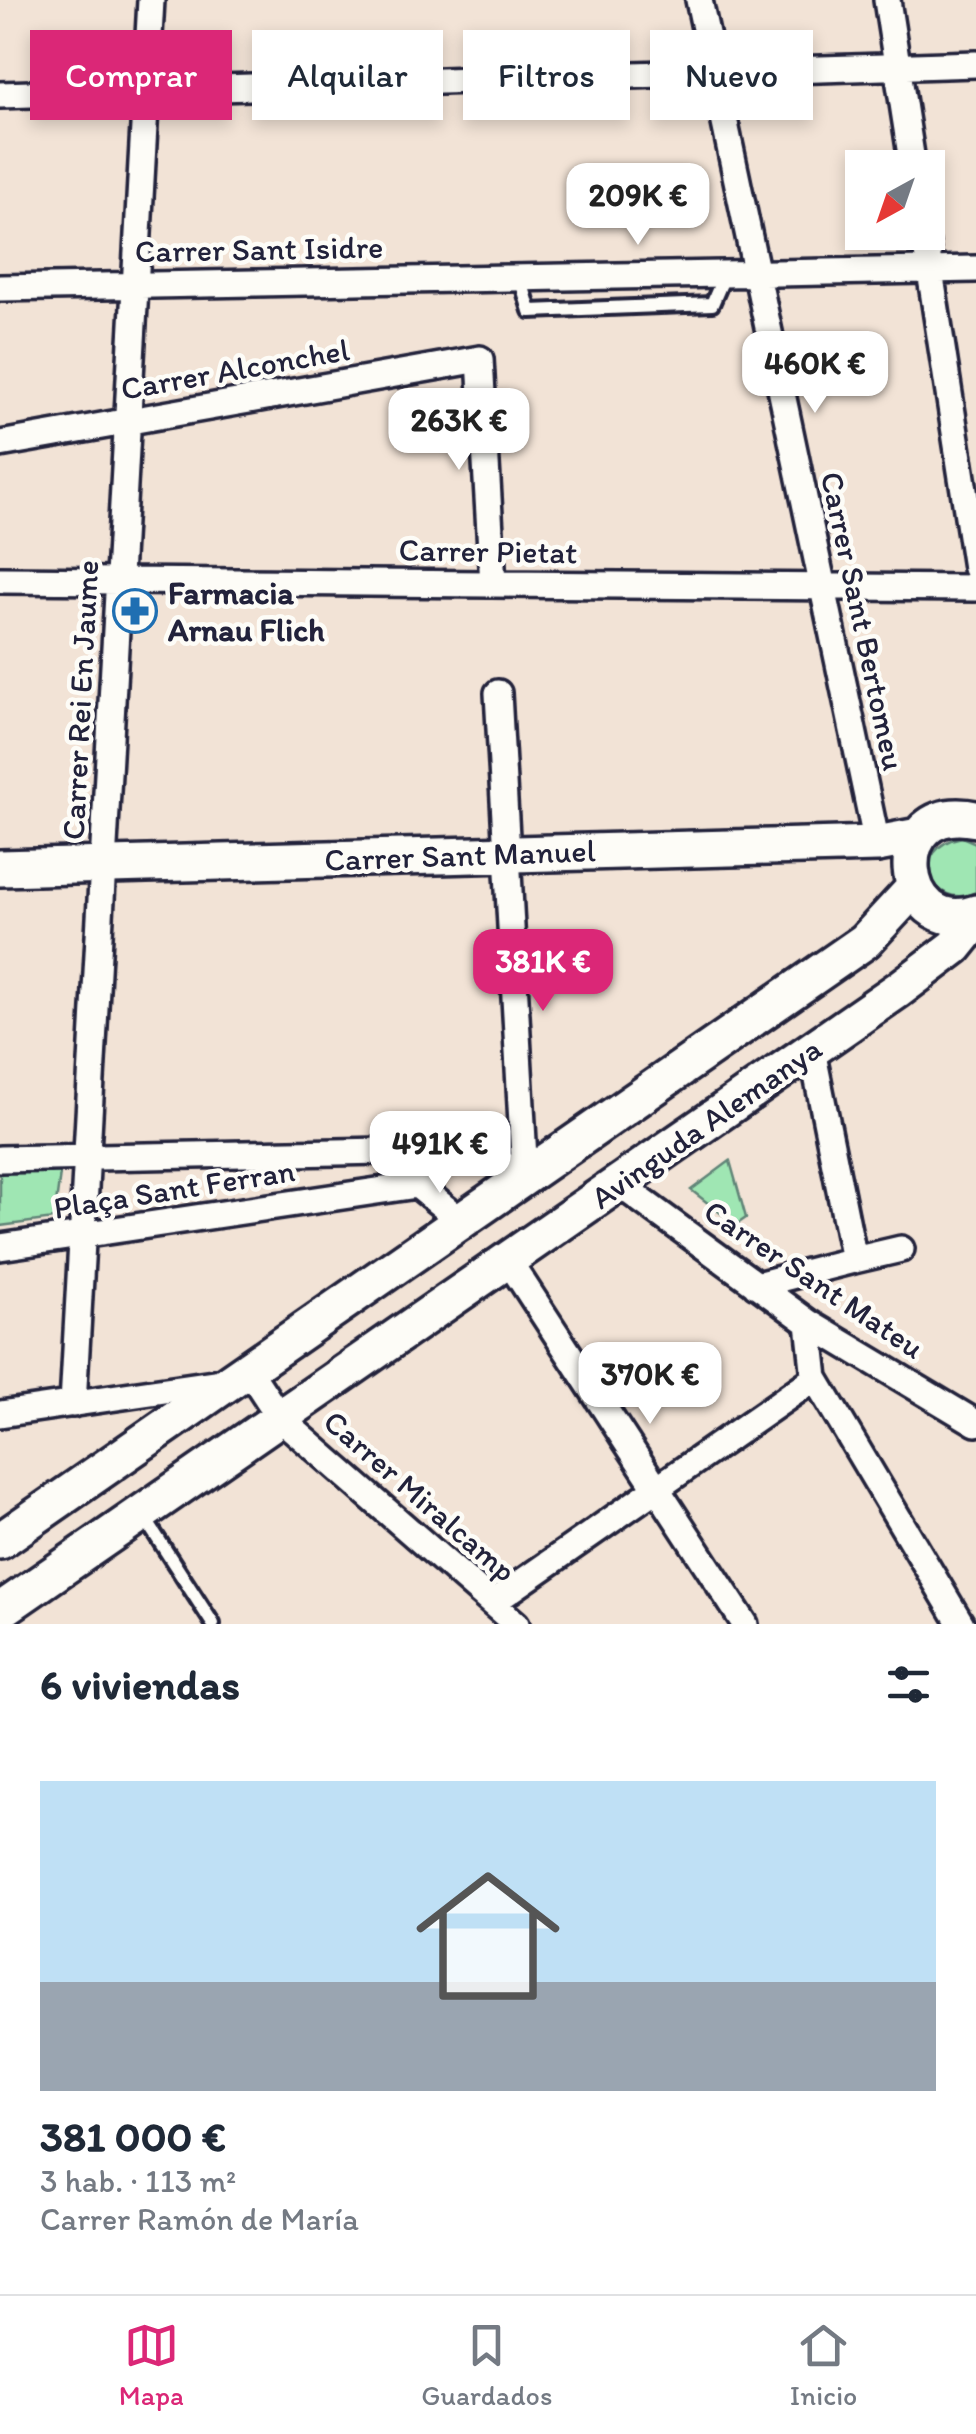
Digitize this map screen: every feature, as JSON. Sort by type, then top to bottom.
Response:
[{"type":"main road","name":"Carrer Sant Manuel","points":[[0,868],[877,844],[920,836],[946,818],[971,811]]},
{"type":"main road","points":[[920,836],[909,861],[914,888],[937,911],[976,917]]},
{"type":"main road","name":"Avinguda Alemanya","points":[[0,1541],[864,941],[914,888]]},
{"type":"main road","name":"Avinguda Alemanya","points":[[0,1611],[812,1050],[955,947],[976,917]]},
{"type":"street","name":"Carrer Rei En Jaume","points":[[149,30],[151,0]]},
{"type":"street","name":"Carrer Sant Bertomeu","points":[[699,0],[705,30]]},
{"type":"street","points":[[887,0],[911,150]]},
{"type":"street","points":[[813,69],[976,64]]},
{"type":"street","points":[[232,87],[650,74]]},
{"type":"street","points":[[0,94],[30,93]]},
{"type":"street","name":"Carrer Rei En Jaume","points":[[73,1404],[144,120]]},
{"type":"street","name":"Carrer Sant Bertomeu","points":[[724,120],[877,844]]},
{"type":"street","points":[[927,250],[976,568]]},
{"type":"street","name":"Carrer Sant Isidre","points":[[0,288],[976,268]]},
{"type":"street","name":"Carrer Alconchel","points":[[0,444],[480,359],[493,584]]},
{"type":"street","name":"Carrer Pietat","points":[[0,580],[976,588]]},
{"type":"street","points":[[498,693],[524,1177]]},
{"type":"street","points":[[812,1050],[854,1260]]},
{"type":"street","name":"Plaça Sant Ferran","points":[[0,1159],[476,1149],[524,1177]]},
{"type":"street","points":[[409,1150],[417,1186],[461,1221]]},
{"type":"street","name":"Carrer Sant Mateu","points":[[619,1184],[809,1323],[976,1423]]},
{"type":"street","name":"Plaça Sant Ferran","points":[[0,1247],[417,1186]]},
{"type":"street","points":[[756,1284],[901,1249]]},
{"type":"street","points":[[508,1260],[746,1624]]},
{"type":"street","points":[[809,1323],[815,1378],[961,1624]]},
{"type":"street","points":[[0,1414],[240,1375],[280,1418]]},
{"type":"street","points":[[492,1603],[815,1378]]},
{"type":"street","name":"Carrer Miralcamp","points":[[280,1418],[516,1624]]},
{"type":"lane","points":[[142,1514],[214,1624]]},
{"type":"green space","points":[[962,837],[976,843],[976,892],[960,896],[937,887],[930,865],[934,853],[944,843]]},
{"type":"green space","points":[[730,1161],[746,1218],[736,1225],[691,1190]]},
{"type":"green space","points":[[61,1166],[54,1219],[0,1226],[0,1167]]},
{"type":"place","name":"Farmacia Arnau Flich","points":[[135,611]]}]
